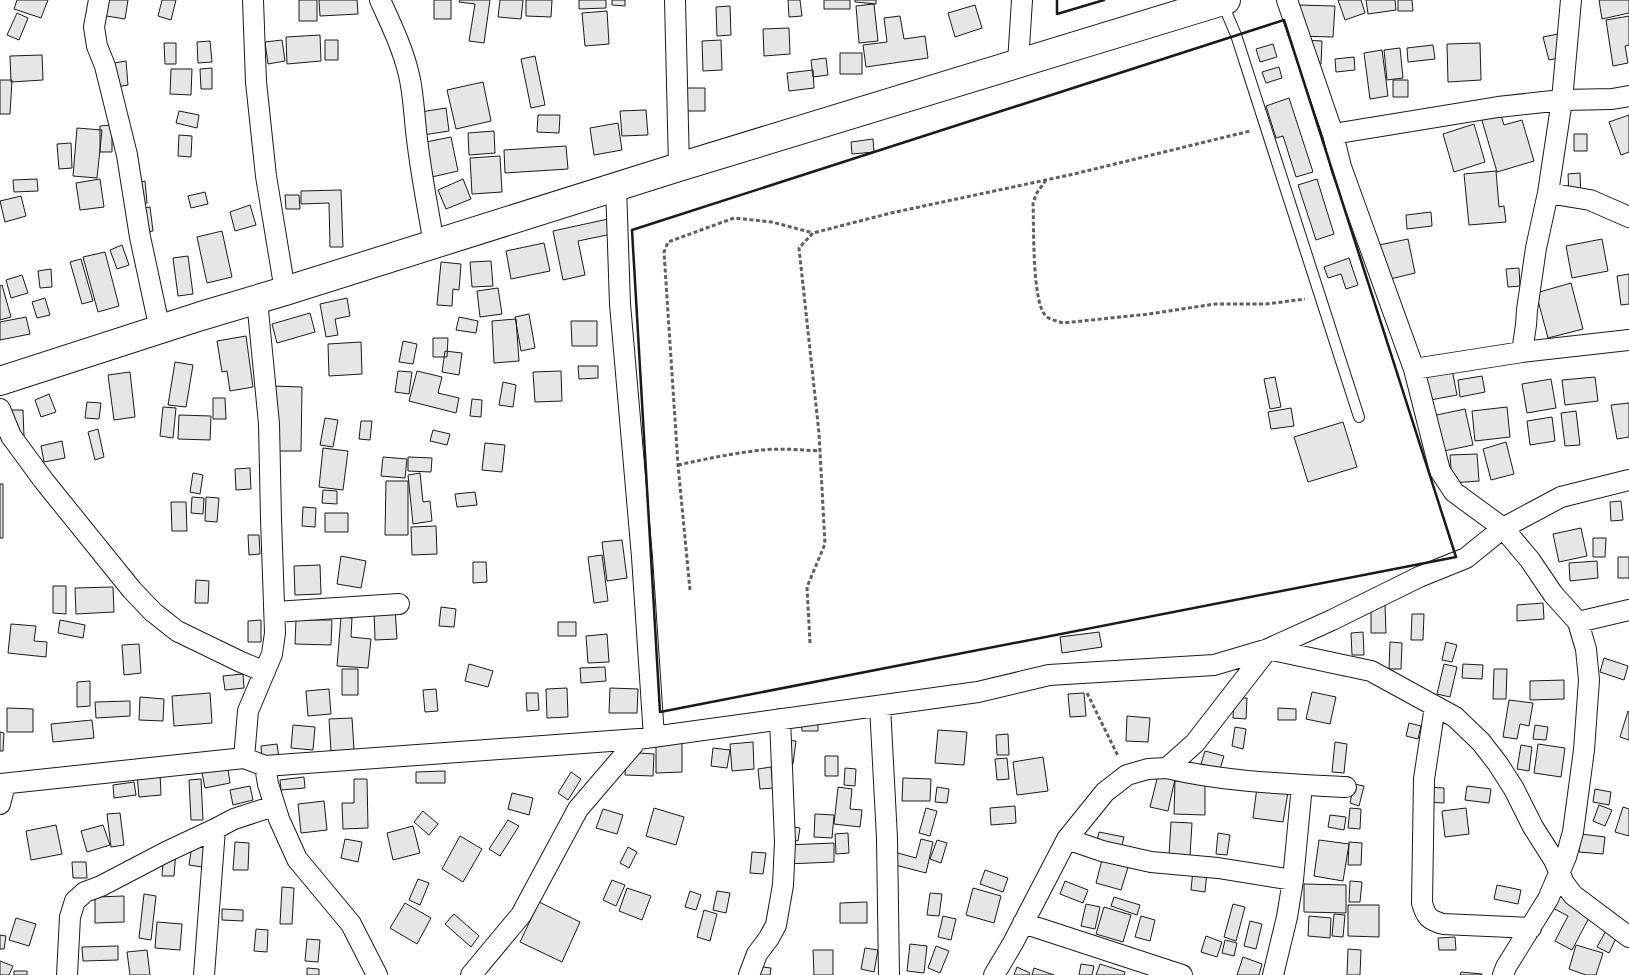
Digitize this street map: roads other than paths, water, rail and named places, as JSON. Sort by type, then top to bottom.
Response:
[{"type":"street","points":[[99,0],[94,26],[97,46],[106,66],[127,155],[140,237],[160,330]]},
{"type":"street","points":[[253,0],[256,82],[266,176],[285,291]]},
{"type":"street","points":[[380,0],[400,46],[408,73],[414,101],[420,166],[434,244]]},
{"type":"street","points":[[675,0],[679,167]]},
{"type":"street","points":[[1018,63],[1022,0]]},
{"type":"street","points":[[1287,0],[1333,134],[1346,181],[1414,368],[1440,470],[1454,492],[1503,528],[1530,560],[1553,594],[1578,622],[1586,649],[1589,680],[1588,697],[1584,750],[1573,832],[1566,857],[1548,899],[1503,975]]},
{"type":"street","points":[[1522,352],[1536,248],[1548,193],[1562,100],[1571,0]]},
{"type":"street","points":[[0,381],[201,316],[679,167],[1224,1]]},
{"type":"street","points":[[1333,134],[1498,107],[1562,100],[1612,99],[1629,96]]},
{"type":"street","points":[[471,975],[521,915],[578,809],[646,738],[642,557],[620,304],[616,187]]},
{"type":"street","points":[[1548,193],[1590,200],[1629,217]]},
{"type":"street","points":[[244,758],[248,712],[275,643],[269,424],[256,300]]},
{"type":"street","points":[[1414,368],[1522,352],[1629,340]]},
{"type":"street","points":[[0,409],[11,436],[44,481],[132,590],[153,612],[177,631],[264,671]]},
{"type":"street","points":[[0,804],[2,784],[244,758],[265,766],[646,738],[978,692],[1049,675],[1214,664],[1268,649],[1419,577],[1466,558],[1503,528],[1561,497],[1629,480]]},
{"type":"street","points":[[275,612],[399,604]]},
{"type":"street","points":[[1578,622],[1629,610]]},
{"type":"street","points":[[1268,649],[1371,671],[1455,717],[1464,724],[1498,764],[1514,789],[1564,883],[1573,895],[1629,937]]},
{"type":"street","points":[[1167,768],[1195,743],[1268,649]]},
{"type":"street","points":[[880,706],[887,838],[889,975]]},
{"type":"street","points":[[1435,706],[1424,779],[1422,903],[1425,912],[1431,920],[1443,924],[1531,928]]},
{"type":"street","points":[[749,975],[756,954],[776,926],[783,885],[784,833],[780,719]]},
{"type":"street","points":[[265,766],[274,806],[297,859],[351,924],[377,975]]},
{"type":"street","points":[[994,975],[1013,943],[1067,839],[1105,792],[1127,775],[1148,769],[1167,768],[1213,776],[1302,785],[1346,787]]},
{"type":"street","points":[[1273,975],[1287,917],[1293,880],[1302,785]]},
{"type":"street","points":[[67,975],[70,917],[75,901],[85,892],[101,886],[234,819],[274,806]]},
{"type":"street","points":[[204,975],[215,829]]},
{"type":"street","points":[[1067,839],[1102,851],[1152,862],[1218,868],[1293,880]]},
{"type":"street","points":[[1022,923],[1182,975]]},
{"type":"lane","points":[[1224,1],[1358,417]]}]
